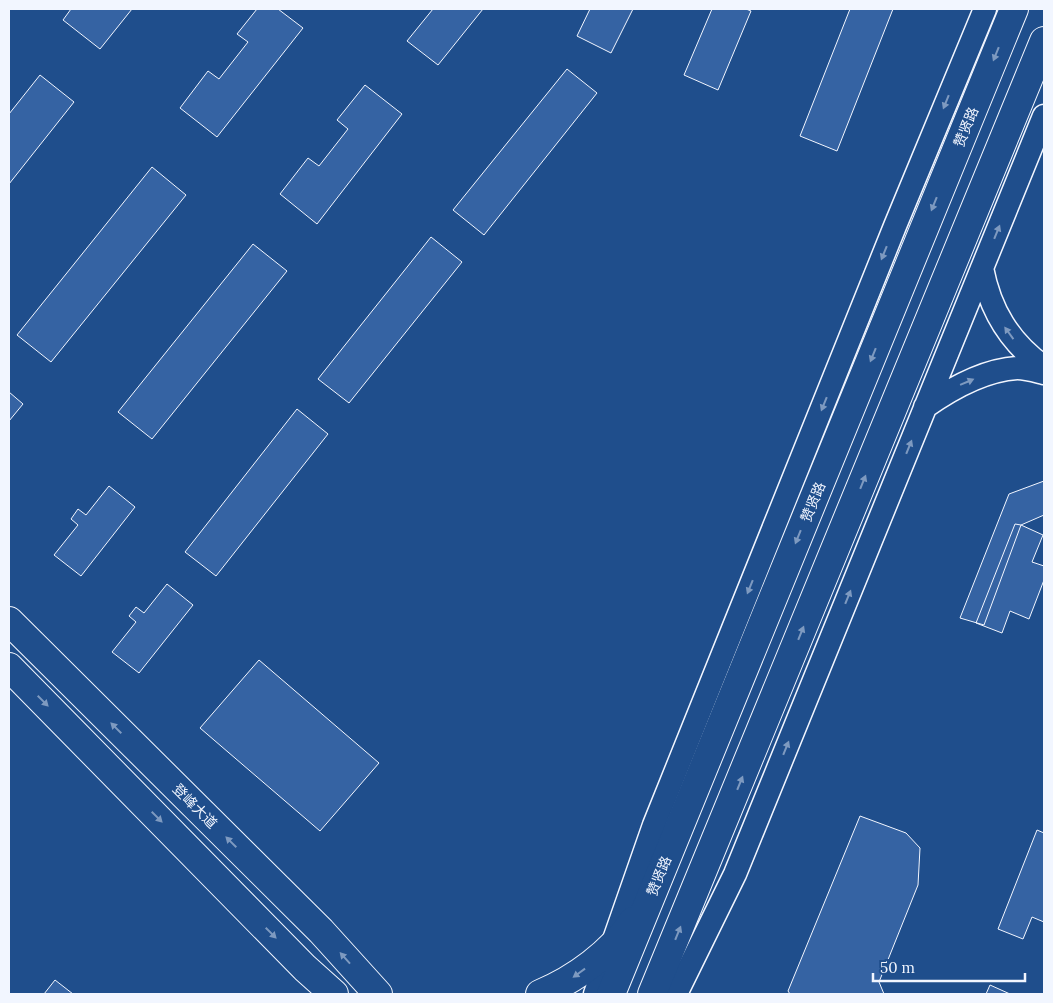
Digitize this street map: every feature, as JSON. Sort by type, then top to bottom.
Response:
[{"type":"main road","name":"赞贤路","points":[[611,994],[1014,9]]},
{"type":"main road","points":[[652,994],[1044,41]]},
{"type":"main road","name":"登峰大道","points":[[9,621],[321,931],[378,994]]},
{"type":"main road","points":[[9,667],[305,968],[334,994]]},
{"type":"main road","points":[[540,994],[572,978],[593,963],[614,944],[634,920],[656,884]]},
{"type":"main road","points":[[668,959],[671,994]]},
{"type":"street","points":[[596,994],[654,825],[984,9]]},
{"type":"street","points":[[676,994],[735,874],[1044,116]]},
{"type":"street","points":[[982,268],[992,305],[1001,322],[1022,349],[1044,367]]},
{"type":"street","points":[[925,407],[958,386],[994,372],[1019,368],[1044,373]]},
{"type":"building","points":[[71,9],[132,9],[100,49],[63,20]]},
{"type":"building","points":[[257,9],[278,9],[303,28],[217,137],[180,108],[208,71],[219,79],[248,42],[237,34]]},
{"type":"building","points":[[433,9],[483,9],[438,65],[407,41]]},
{"type":"building","points":[[590,9],[633,9],[611,53],[577,36]]},
{"type":"building","points":[[712,9],[746,9],[751,11],[718,90],[684,75]]},
{"type":"building","points":[[850,9],[893,9],[837,151],[800,136]]},
{"type":"building","points":[[567,69],[597,93],[484,235],[453,210]]},
{"type":"building","points":[[40,75],[74,102],[9,184],[9,114]]},
{"type":"building","points":[[365,85],[402,114],[317,224],[280,194],[308,158],[319,166],[348,129],[337,120]]},
{"type":"building","points":[[152,167],[186,195],[51,362],[17,335]]},
{"type":"building","points":[[431,237],[462,262],[349,403],[318,379]]},
{"type":"building","points":[[253,244],[287,271],[152,439],[118,412]]},
{"type":"building","points":[[9,392],[23,404],[9,421]]},
{"type":"building","points":[[297,409],[328,434],[216,576],[185,552]]},
{"type":"building","points":[[1044,481],[1044,515],[1021,525],[984,625],[960,618],[1009,494]]},
{"type":"building","points":[[109,486],[135,507],[81,576],[54,555],[78,525],[71,519],[78,509],[86,515]]},
{"type":"building","points":[[1015,524],[1043,535],[1032,562],[1044,566],[1044,580],[1029,619],[1010,611],[1002,633],[976,623]]},
{"type":"building","points":[[167,584],[193,605],[139,673],[112,652],[136,622],[129,616],[136,607],[144,613]]},
{"type":"building","points":[[259,660],[379,763],[320,831],[200,728]]},
{"type":"building","points":[[860,816],[906,833],[920,848],[918,885],[879,982],[884,994],[790,994],[788,991]]},
{"type":"building","points":[[1037,830],[1044,833],[1044,922],[1032,917],[1023,939],[998,929]]},
{"type":"building","points":[[55,980],[73,994],[44,994]]},
{"type":"building","points":[[990,985],[1010,994],[986,994]]}]
